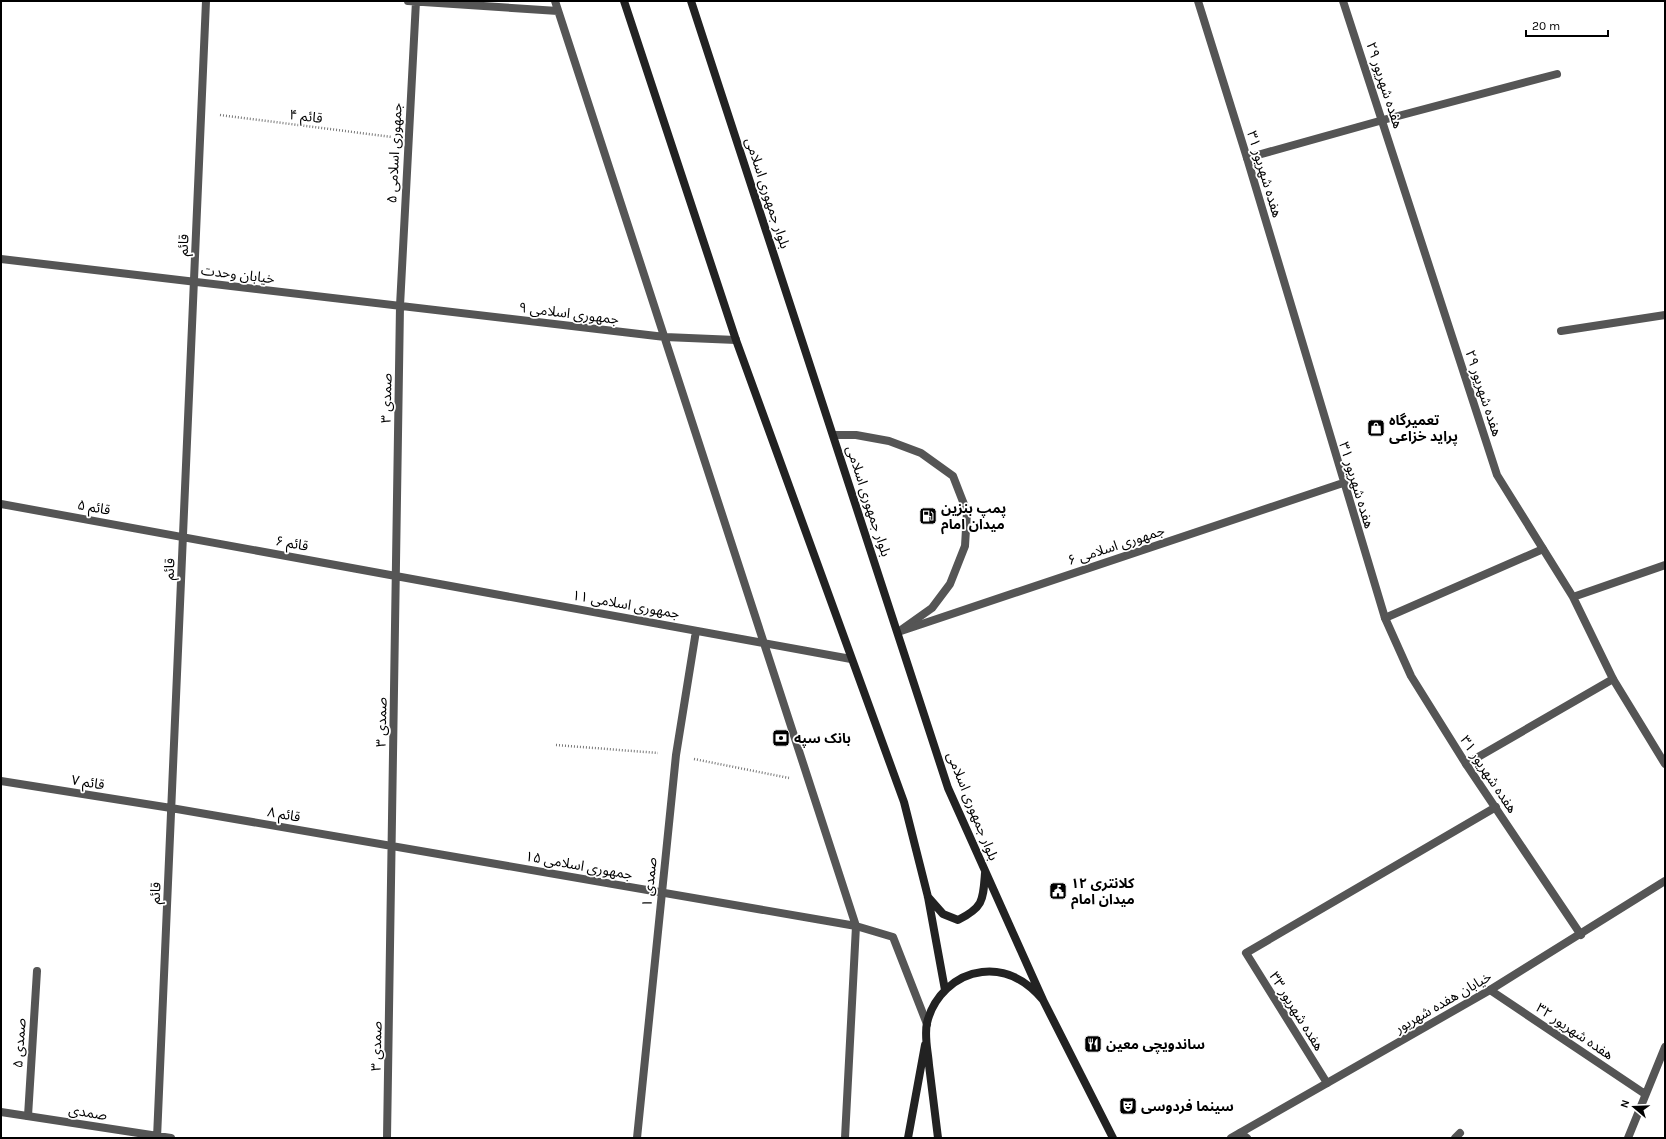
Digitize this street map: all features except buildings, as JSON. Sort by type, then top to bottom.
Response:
[{"type":"main road","points":[[624,1],[736,340],[904,802],[928,897],[945,990]]},
{"type":"main road","name":"بلوار جمهوری اسلامی","points":[[691,1],[834,435],[948,788],[1043,1000],[1113,1138]]},
{"type":"main road","points":[[928,897],[943,914],[958,920],[973,913],[983,898],[985,872]]},
{"type":"main road","points":[[908,1138],[927,1024],[936,1000],[945,990],[965,976],[990,971],[1014,976],[1025,982],[1043,1000]]},
{"type":"main road","points":[[926,1036],[938,1138]]},
{"type":"street","name":"قائم","points":[[157,1137],[206,1]]},
{"type":"street","points":[[413,1],[558,11]]},
{"type":"street","name":"جمهوری اسلامی ۵","points":[[400,306],[413,1]]},
{"type":"street","points":[[555,1],[856,926],[845,1138]]},
{"type":"street","name":"هفده شهریور ۳۱","points":[[1198,1],[1247,158],[1343,483],[1385,618],[1411,676],[1466,764],[1581,935]]},
{"type":"street","name":"هفده شهریور ۲۹","points":[[1343,1],[1383,120],[1462,370],[1498,475],[1572,597],[1613,679],[1665,764]]},
{"type":"street","points":[[1247,158],[1556,74]]},
{"type":"street","name":"خیابان وحدت","points":[[1,259],[400,306]]},
{"type":"street","name":"جمهوری اسلامی ۹","points":[[400,306],[665,337],[736,340]]},
{"type":"street","name":"صمدی ۳","points":[[387,1138],[400,306]]},
{"type":"street","points":[[1562,332],[1665,315]]},
{"type":"street","points":[[834,435],[856,435],[888,441],[921,453],[953,476],[967,512],[965,546],[950,584],[932,608],[898,632]]},
{"type":"street","name":"جمهوری اسلامی ۶","points":[[898,632],[1343,483]]},
{"type":"street","name":"قائم ۵","points":[[1,504],[183,536]]},
{"type":"street","name":"قائم ۶","points":[[183,536],[396,575]]},
{"type":"street","points":[[1385,618],[1543,549]]},
{"type":"street","points":[[1572,597],[1665,565]]},
{"type":"street","name":"جمهوری اسلامی ۱۱","points":[[396,575],[851,659]]},
{"type":"street","name":"صمدی ۱","points":[[637,1138],[676,755],[696,630]]},
{"type":"street","points":[[1466,764],[1613,679]]},
{"type":"street","name":"قائم ۷","points":[[1,781],[171,808]]},
{"type":"street","name":"هفده شهریور ۳۳","points":[[1327,1083],[1246,953],[1496,807]]},
{"type":"street","name":"قائم ۸","points":[[171,808],[392,846]]},
{"type":"street","name":"جمهوری اسلامی ۱۵","points":[[392,846],[856,926],[893,937],[927,1024]]},
{"type":"street","name":"خیابان هفده شهریور","points":[[1231,1138],[1244,1135],[1327,1083],[1490,990],[1581,935],[1665,881]]},
{"type":"street","name":"صمدی ۵","points":[[28,1116],[37,971]]},
{"type":"street","name":"هفده شهریور ۳۲","points":[[1490,990],[1645,1094]]},
{"type":"street","points":[[1628,1138],[1665,1048]]},
{"type":"street","name":"صمدی","points":[[1,1112],[171,1138]]},
{"type":"path","name":"قائم ۴","points":[[202,113],[408,139]]},
{"type":"place","name":"تعمیرگاه پراید خزاعی","points":[[1376,428]]},
{"type":"place","name":"پمپ بنزین میدان امام","points":[[928,516]]},
{"type":"place","name":"بانک سپه","points":[[781,738]]},
{"type":"place","name":"کلانتری ۱۲ میدان امام","points":[[1058,891]]},
{"type":"place","name":"ساندویچی معین","points":[[1093,1044]]},
{"type":"place","name":"سینما فردوسی","points":[[1128,1106]]}]
